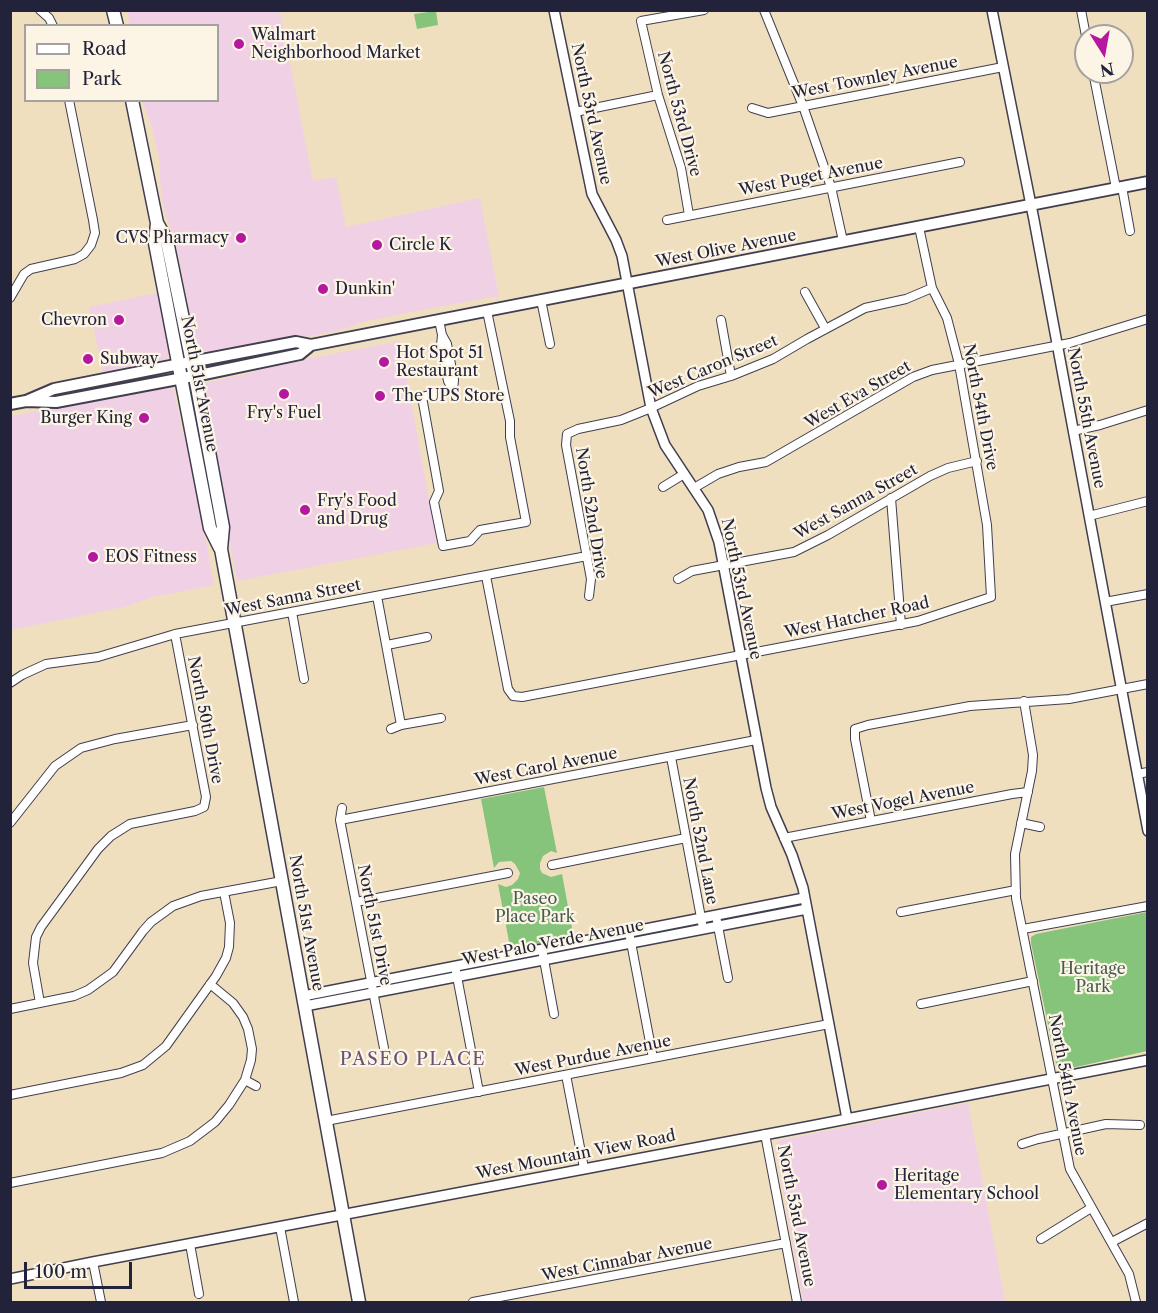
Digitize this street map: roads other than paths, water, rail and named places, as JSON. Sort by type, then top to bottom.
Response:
[{"type":"main road","name":"North 51st Avenue","points":[[132,102],[158,223],[167,241],[195,375],[223,527],[221,549],[234,623],[359,1302]]},
{"type":"main road","name":"West Olive Avenue","points":[[26,401],[54,389],[179,364],[296,342],[311,345],[1148,182]]},
{"type":"main road","name":"North 51st Avenue","points":[[158,223],[155,243],[181,378],[210,528],[221,549]]},
{"type":"main road","name":"West Olive Avenue","points":[[10,404],[26,401],[56,402],[181,378],[300,354],[311,345]]},
{"type":"street","points":[[40,10],[52,24]]},
{"type":"street","name":"North 53rd Avenue","points":[[554,10],[592,194],[622,256],[651,408],[665,445],[708,510],[714,527],[724,565],[756,740],[771,807],[798,871],[807,909],[847,1119]]},
{"type":"street","name":"North 53rd Drive","points":[[689,215],[681,168],[658,95],[641,21],[704,10]]},
{"type":"street","points":[[764,10],[803,106],[831,187],[843,241]]},
{"type":"street","name":"North 55th Avenue","points":[[992,10],[1031,204],[1148,831]]},
{"type":"street","name":"West Townley Avenue","points":[[752,108],[768,113],[1003,67]]},
{"type":"street","points":[[1096,84],[1130,231]]},
{"type":"street","points":[[575,112],[658,95]]},
{"type":"street","points":[[10,298],[24,274],[31,269],[75,259],[84,254],[95,233],[69,102]]},
{"type":"street","name":"West Puget Avenue","points":[[667,220],[960,162]]},
{"type":"street","name":"North 54th Drive","points":[[919,227],[932,288],[947,318],[959,364],[987,525],[991,597]]},
{"type":"street","name":"West Caron Street","points":[[567,434],[578,429],[621,420],[698,386],[731,376],[773,359],[825,328],[865,308],[906,299],[932,288]]},
{"type":"street","points":[[805,292],[825,328]]},
{"type":"street","points":[[541,300],[550,344]]},
{"type":"street","points":[[439,320],[442,335],[447,344],[454,380],[453,390],[422,397],[439,491],[434,502],[443,546],[470,541],[480,530],[526,522],[510,437],[510,421],[487,311]]},
{"type":"street","name":"West Eva Street","points":[[694,488],[718,474],[766,462],[913,377],[959,364],[1086,339],[1148,319]]},
{"type":"street","points":[[721,320],[731,376]]},
{"type":"street","points":[[1073,431],[1148,410]]},
{"type":"street","name":"North 52nd Drive","points":[[567,434],[566,445],[591,579],[588,596]]},
{"type":"street","name":"West Sanna Street","points":[[678,579],[692,571],[794,552],[930,476],[948,468],[977,461]]},
{"type":"street","points":[[663,488],[684,474]]},
{"type":"street","points":[[891,498],[901,625]]},
{"type":"street","points":[[1089,516],[1148,501]]},
{"type":"street","name":"West Sanna Street","points":[[10,683],[46,664],[98,657],[175,634],[587,556]]},
{"type":"street","name":"West Hatcher Road","points":[[486,576],[508,689],[513,696],[522,697],[901,625],[991,597]]},
{"type":"street","points":[[1105,602],[1148,594]]},
{"type":"street","points":[[377,596],[401,724]]},
{"type":"street","points":[[292,612],[304,679]]},
{"type":"street","name":"North 50th Drive","points":[[40,1004],[33,963],[36,937],[98,849],[111,836],[130,824],[195,811],[204,807],[206,797],[175,634]]},
{"type":"street","points":[[387,645],[427,637]]},
{"type":"street","points":[[871,821],[855,729],[970,706],[1069,699],[1148,684]]},
{"type":"street","name":"North 54th Avenue","points":[[1024,701],[1033,755],[1015,854],[1016,890],[1023,929],[1070,1169],[1129,1274],[1136,1302]]},
{"type":"street","points":[[391,729],[401,724],[441,718]]},
{"type":"street","points":[[10,823],[55,766],[81,748],[115,739],[193,725]]},
{"type":"street","name":"West Carol Avenue","points":[[340,820],[756,740]]},
{"type":"street","name":"North 52nd Lane","points":[[671,757],[704,929]]},
{"type":"street","points":[[1137,774],[1148,772]]},
{"type":"street","name":"West Vogel Avenue","points":[[784,838],[1028,792]]},
{"type":"street","name":"North 51st Drive","points":[[342,808],[340,820],[384,1048]]},
{"type":"street","points":[[1021,823],[1040,827]]},
{"type":"street","points":[[552,865],[686,838]]},
{"type":"street","points":[[356,902],[508,873]]},
{"type":"street","points":[[10,1009],[74,996],[102,981],[113,972],[152,922],[185,900],[282,881]]},
{"type":"street","points":[[901,912],[1016,890]]},
{"type":"street","points":[[10,1095],[99,1079],[143,1065],[165,1046],[222,967],[229,947],[230,923],[224,892]]},
{"type":"street","name":"West Palo Verde Avenue","points":[[304,1001],[371,982],[804,898]]},
{"type":"street","points":[[1023,929],[1148,906]]},
{"type":"street","name":"West Palo Verde Avenue","points":[[304,1001],[373,993],[807,909]]},
{"type":"street","name":"North 52nd Lane","points":[[716,915],[728,978]]},
{"type":"street","points":[[629,932],[653,1058]]},
{"type":"street","points":[[542,949],[554,1014]]},
{"type":"street","points":[[455,966],[479,1092]]},
{"type":"street","points":[[921,1004],[1033,981]]},
{"type":"street","points":[[10,1183],[162,1153],[190,1141],[215,1122],[229,1105],[244,1080],[252,1049],[243,1017],[233,1003],[210,984]]},
{"type":"street","name":"West Purdue Avenue","points":[[326,1121],[829,1024]]},
{"type":"street","name":"West Mountain View Road","points":[[10,1279],[1148,1060]]},
{"type":"street","points":[[566,1075],[584,1168]]},
{"type":"street","points":[[244,1080],[256,1086]]},
{"type":"street","points":[[1022,1144],[1106,1124],[1140,1125]]},
{"type":"street","name":"North 53rd Avenue","points":[[765,1134],[797,1302]]},
{"type":"street","points":[[190,1141],[196,1150]]},
{"type":"street","points":[[1041,1239],[1091,1208]]},
{"type":"street","points":[[1112,1242],[1148,1223]]},
{"type":"street","points":[[280,1227],[294,1302]]},
{"type":"street","name":"West Cinnabar Avenue","points":[[473,1302],[786,1243]]},
{"type":"street","points":[[190,1244],[199,1294]]},
{"type":"street","points":[[93,1262],[101,1302]]},
{"type":"place","name":"Walmart Neighborhood Market","points":[[239,44]]},
{"type":"place","name":"CVS Pharmacy","points":[[241,238]]},
{"type":"place","name":"Circle K","points":[[377,245]]},
{"type":"place","name":"Dunkin'","points":[[323,289]]},
{"type":"place","name":"Chevron","points":[[119,320]]},
{"type":"place","name":"Subway","points":[[88,359]]},
{"type":"place","name":"Hot Spot 51 Restaurant","points":[[384,362]]},
{"type":"place","name":"Fry's Fuel","points":[[284,394]]},
{"type":"place","name":"The UPS Store","points":[[380,396]]},
{"type":"place","name":"Burger King","points":[[144,418]]},
{"type":"place","name":"Fry's Food and Drug","points":[[305,510]]},
{"type":"place","name":"EOS Fitness","points":[[93,557]]},
{"type":"place","name":"Heritage Elementary School","points":[[882,1185]]},
{"type":"district","name":"PASEO PLACE","points":[[413,1060]]},
{"type":"park label","name":"Paseo Place Park","points":[[535,908]]},
{"type":"park label","name":"Heritage Park","points":[[1093,978]]}]
